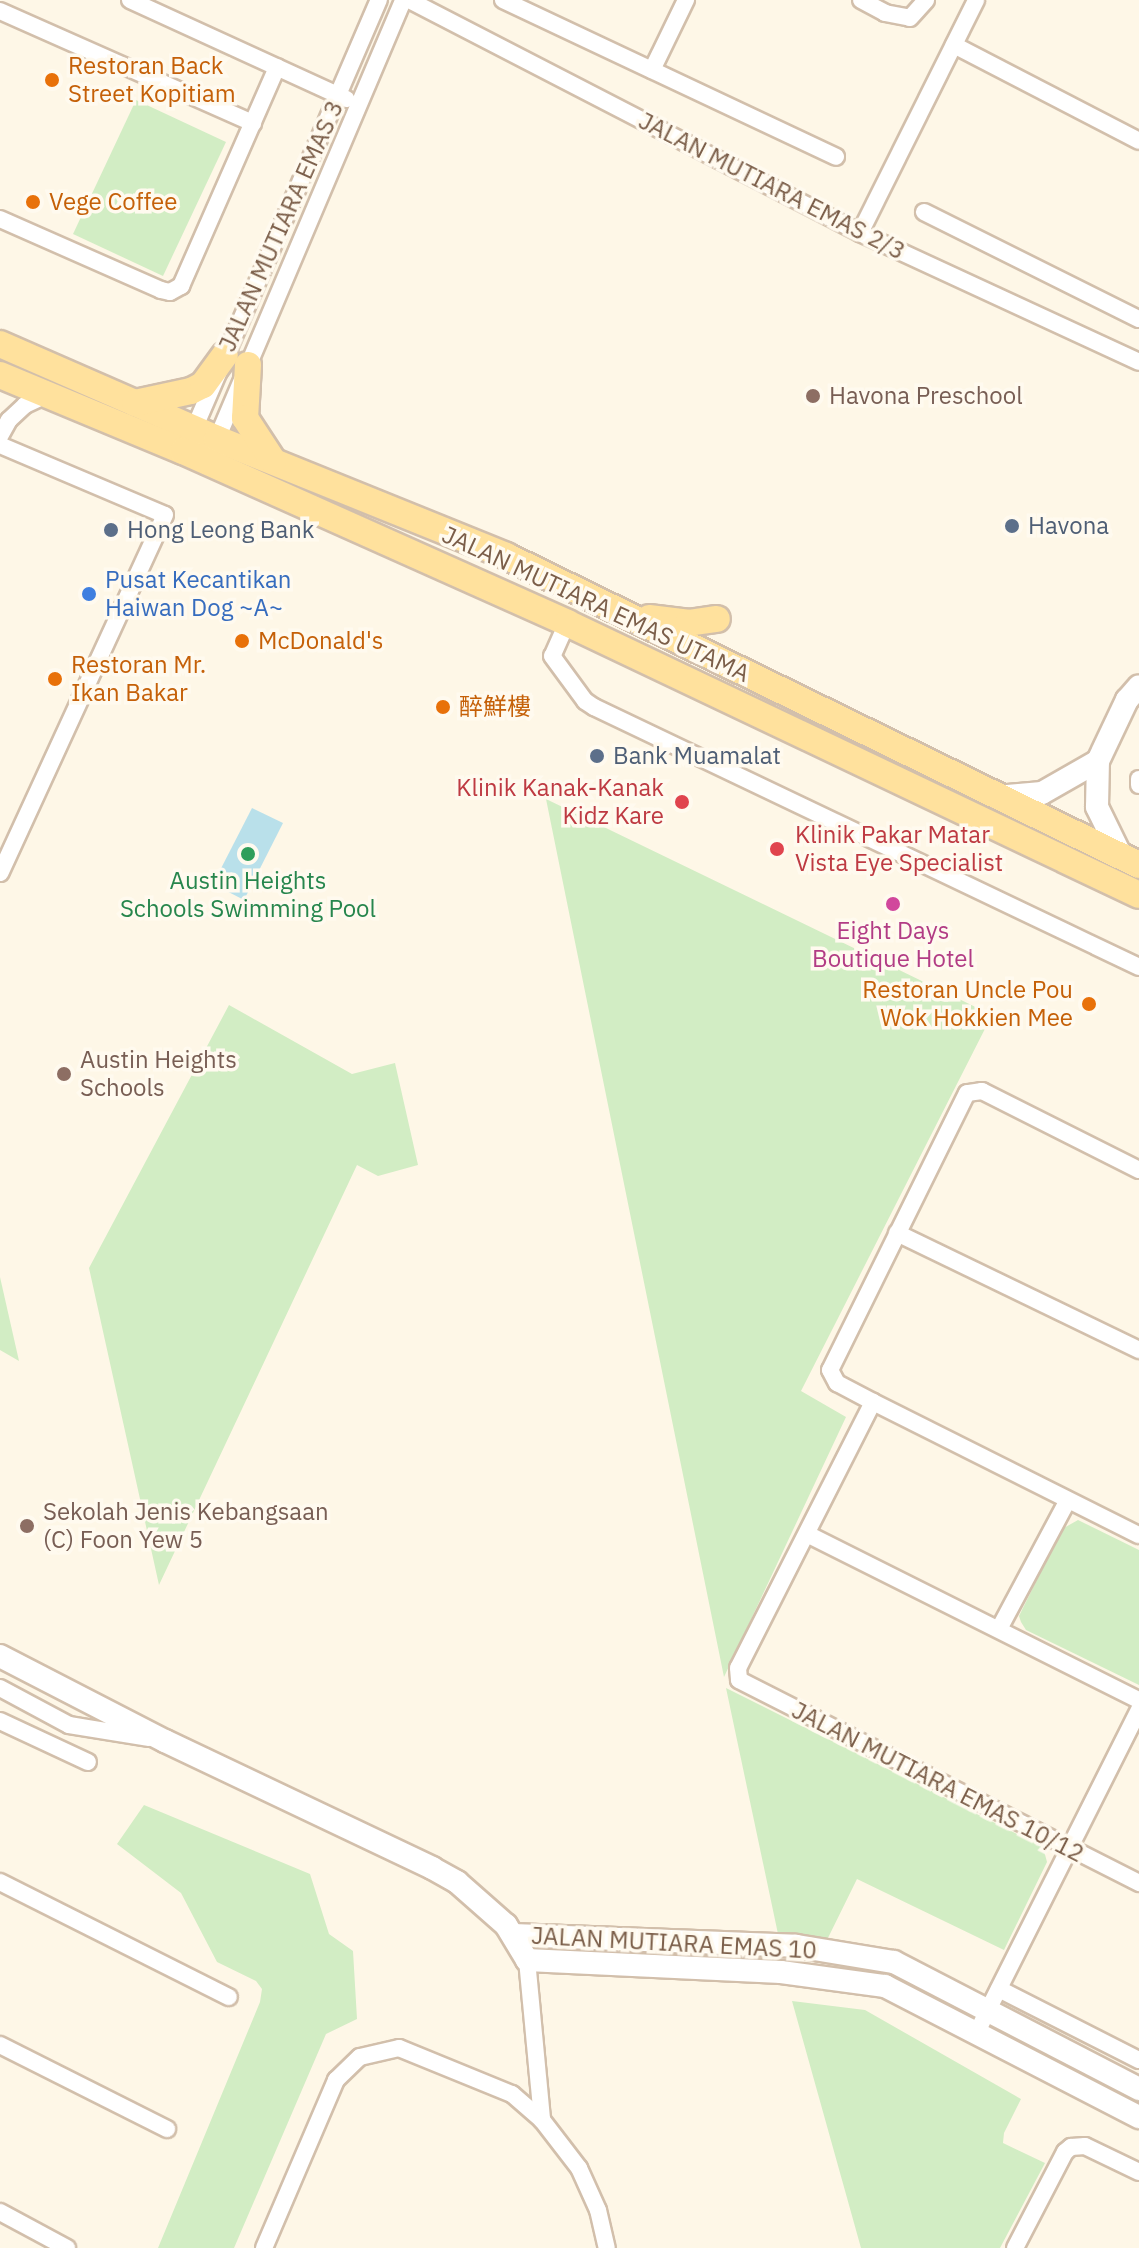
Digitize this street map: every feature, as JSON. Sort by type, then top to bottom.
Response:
[{"type":"main road","name":"JALAN MUTIARA EMAS UTAMA","points":[[0,344],[135,403],[200,445],[1139,895]]},
{"type":"main road","points":[[135,403],[191,391],[236,360],[245,418],[275,463]]},
{"type":"main road","name":"JALAN MUTIARA EMAS UTAMA","points":[[0,375],[46,395],[200,445],[275,463],[506,556],[1131,862]]},
{"type":"main road","points":[[618,612],[673,623],[717,619]]},
{"type":"main road","points":[[700,652],[701,668],[719,694]]},
{"type":"street","points":[[130,0],[359,104]]},
{"type":"street","name":"JALAN MUTIARA EMAS 3","points":[[200,445],[338,95],[379,0]]},
{"type":"street","name":"JALAN MUTIARA EMAS 3","points":[[200,445],[236,360],[406,0]]},
{"type":"street","name":"JALAN MUTIARA EMAS 2/3","points":[[406,0],[860,233],[1139,362]]},
{"type":"street","points":[[503,0],[836,157]]},
{"type":"street","points":[[652,70],[686,0]]},
{"type":"street","points":[[861,0],[885,13],[910,18],[926,0]]},
{"type":"street","points":[[860,233],[976,0]]},
{"type":"street","points":[[0,11],[253,123]]},
{"type":"street","points":[[954,45],[1139,141]]},
{"type":"street","points":[[0,219],[170,292],[181,286],[277,67]]},
{"type":"street","points":[[924,212],[1139,319]]},
{"type":"street","points":[[0,436],[9,420],[25,405],[46,395]]},
{"type":"street","points":[[0,445],[165,515],[0,873]]},
{"type":"street","points":[[567,623],[552,656],[585,701],[594,707],[1139,967]]},
{"type":"street","points":[[1131,862],[1097,807],[1098,761],[1127,700],[1139,686]]},
{"type":"street","points":[[995,797],[1042,793],[1098,761]]},
{"type":"street","points":[[1139,1170],[993,1096],[976,1090],[964,1097],[832,1365],[833,1379],[873,1402],[1139,1535]]},
{"type":"street","points":[[897,1233],[1139,1350]]},
{"type":"street","points":[[873,1402],[807,1534],[1139,1700]]},
{"type":"street","points":[[999,1629],[1068,1500]]},
{"type":"street","name":"JALAN MUTIARA EMAS 10/12","points":[[807,1534],[738,1668],[739,1680],[1139,1883]]},
{"type":"street","points":[[0,1656],[165,1741],[432,1868],[483,1903],[513,1935],[527,1960],[542,2120]]},
{"type":"street","points":[[0,1688],[69,1725],[165,1741]]},
{"type":"street","points":[[976,2034],[1139,1710]]},
{"type":"street","points":[[0,1721],[88,1762]]},
{"type":"street","points":[[0,1882],[229,1997]]},
{"type":"street","name":"JALAN MUTIARA EMAS 10","points":[[513,1935],[796,1946],[894,1962],[1139,2089]]},
{"type":"street","name":"JALAN MUTIARA EMAS 10","points":[[527,1960],[781,1972],[885,1986],[1139,2117]]},
{"type":"street","points":[[999,1989],[1139,2060]]},
{"type":"street","points":[[1004,2048],[1026,2003]]},
{"type":"street","points":[[0,2045],[167,2129]]},
{"type":"street","points":[[264,2248],[336,2080],[351,2063],[389,2048],[408,2049],[512,2094],[542,2120],[584,2178],[598,2210],[607,2248]]},
{"type":"street","points":[[1015,2248],[1065,2152],[1078,2145],[1085,2146],[1139,2172]]},
{"type":"street","points":[[0,2212],[67,2248]]},
{"type":"green space","points":[[136,100],[226,142],[163,276],[73,234]]},
{"type":"green space","points":[[546,799],[992,1015],[801,1391],[846,1417],[724,1677]]},
{"type":"green space","points":[[229,1005],[352,1074],[395,1063],[418,1165],[378,1176],[357,1165],[159,1585],[89,1268]]},
{"type":"green space","points":[[0,1277],[19,1361],[0,1350]]},
{"type":"green space","points":[[1078,1520],[1139,1550],[1139,1685],[1026,1630],[1021,1622],[1019,1616],[1062,1529]]},
{"type":"green space","points":[[726,1688],[1043,1847],[1047,1862],[1004,1950],[857,1879],[825,1944],[778,1934]]},
{"type":"green space","points":[[144,1805],[310,1874],[329,1934],[353,1951],[357,2019],[326,2034],[234,2248],[158,2248],[260,2002],[262,1989],[256,1981],[217,1962],[181,1893],[117,1844]]},
{"type":"green space","points":[[792,2001],[865,2010],[1021,2099],[1004,2133],[1003,2143],[1045,2163],[1000,2248],[861,2248]]},
{"type":"water","name":"Austin Heights Schools Swimming Pool","points":[[252,808],[283,823],[244,900],[213,884]]},
{"type":"place","name":"Restoran Back Street Kopitiam","points":[[52,80]]},
{"type":"place","name":"Vege Coffee","points":[[33,202]]},
{"type":"place","name":"Havona Preschool","points":[[813,396]]},
{"type":"place","name":"Havona","points":[[1012,526]]},
{"type":"place","name":"Hong Leong Bank","points":[[111,530]]},
{"type":"place","name":"Pusat Kecantikan Haiwan Dog ~A~","points":[[89,594]]},
{"type":"place","name":"McDonald's","points":[[242,641]]},
{"type":"place","name":"Restoran Mr. Ikan Bakar","points":[[55,679]]},
{"type":"place","name":"醉鮮樓","points":[[443,707]]},
{"type":"place","name":"Bank Muamalat","points":[[597,756]]},
{"type":"place","name":"Klinik Kanak-Kanak Kidz Kare","points":[[682,802]]},
{"type":"place","name":"Klinik Pakar Matar Vista Eye Specialist","points":[[777,849]]},
{"type":"place","name":"Austin Heights Schools Swimming Pool","points":[[248,854]]},
{"type":"place","name":"Eight Days Boutique Hotel","points":[[893,904]]},
{"type":"place","name":"Restoran Uncle Pou Wok Hokkien Mee","points":[[1089,1004]]},
{"type":"place","name":"Austin Heights Schools","points":[[64,1074]]},
{"type":"place","name":"Sekolah Jenis Kebangsaan (C) Foon Yew 5","points":[[27,1526]]}]
